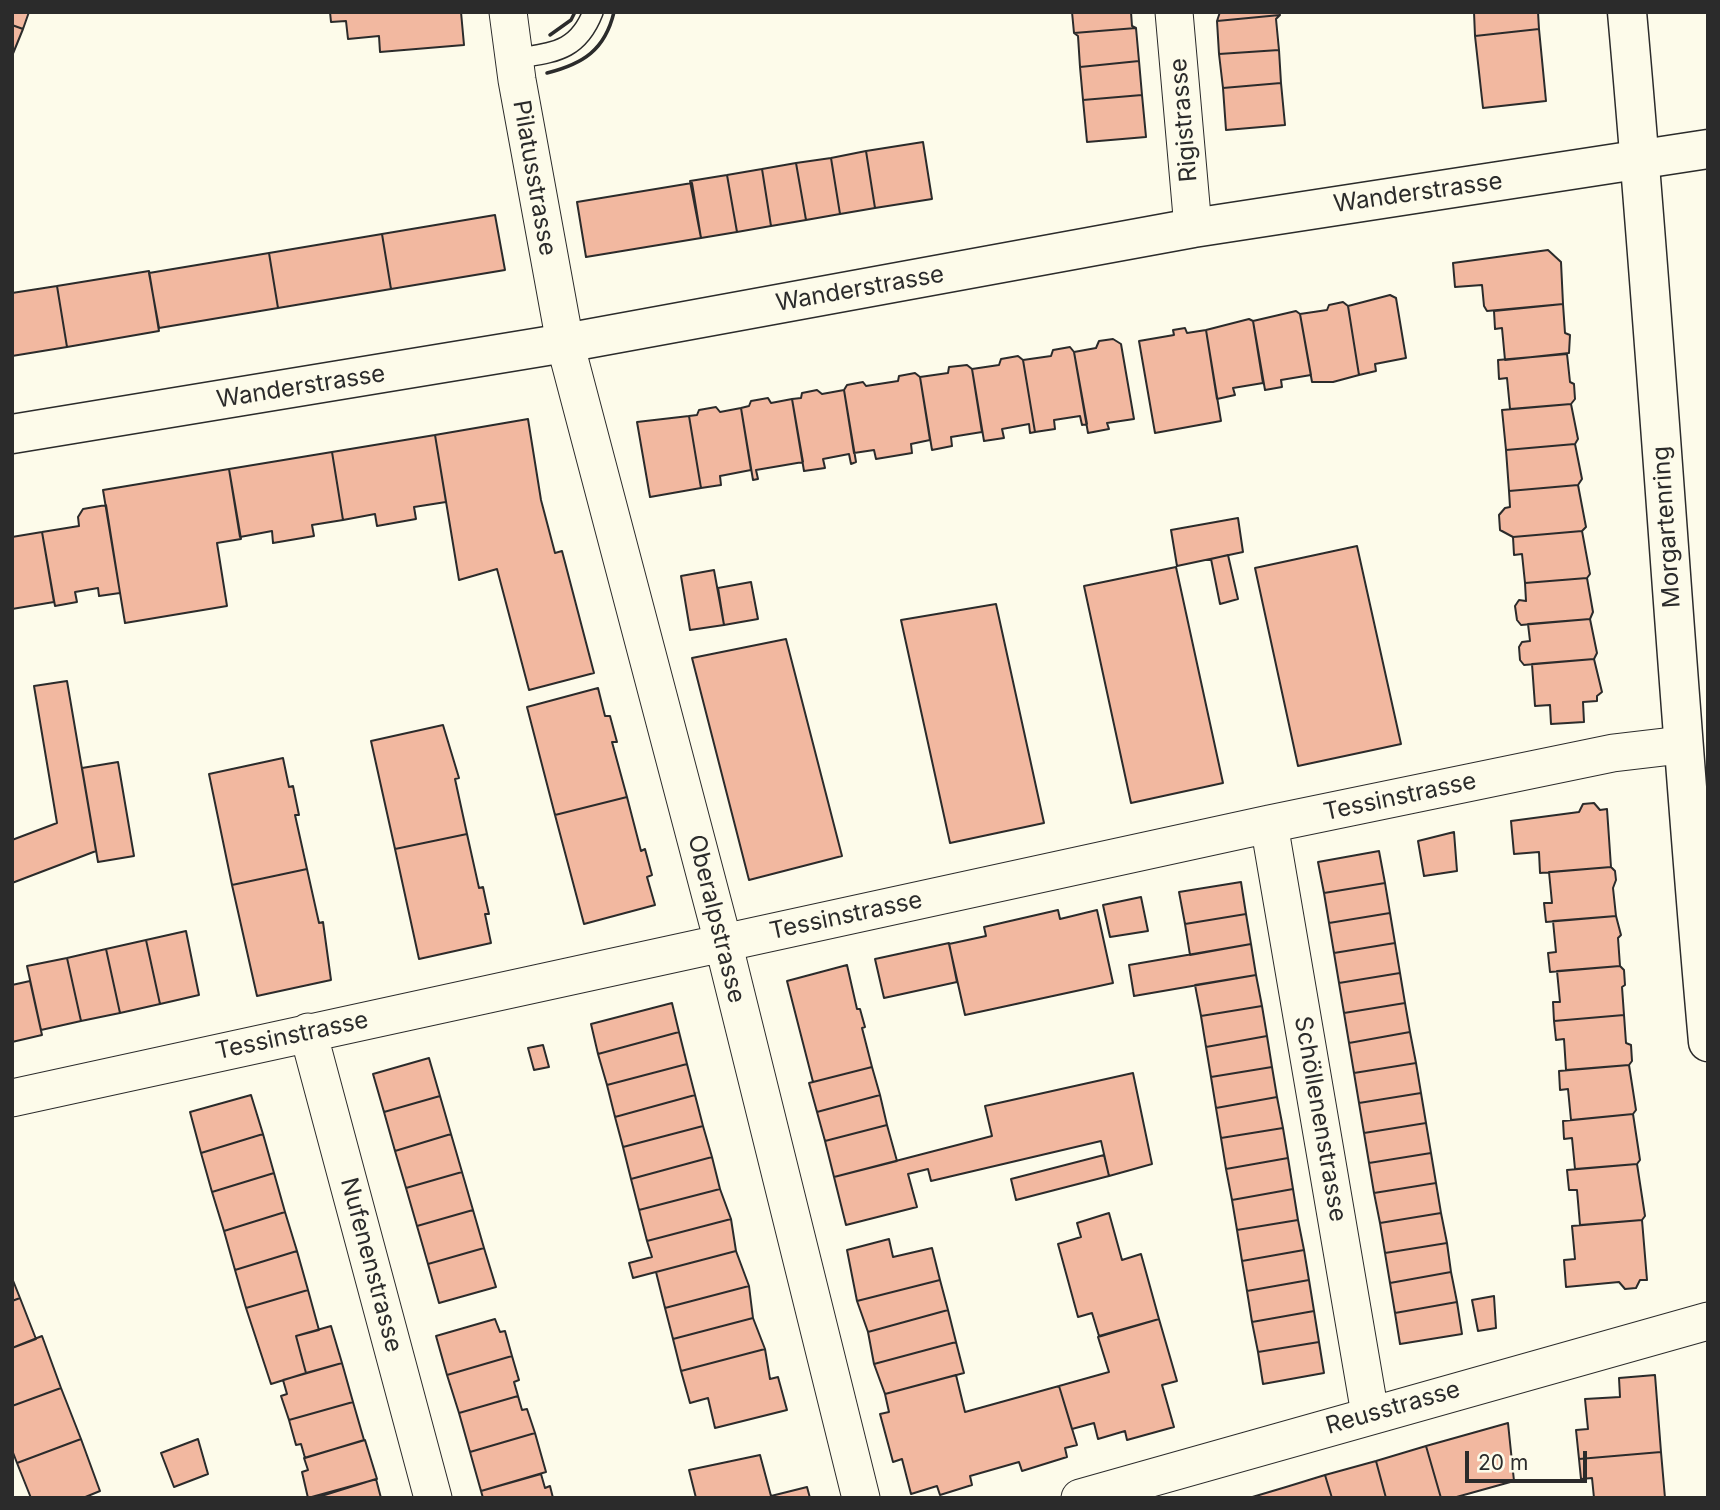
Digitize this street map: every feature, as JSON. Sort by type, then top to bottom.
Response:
[{"type":"street","name":"Pilatusstrasse","points":[[508,12],[565,343]]},
{"type":"street","name":"Rigistrasse","points":[[1174,12],[1193,228]]},
{"type":"street","name":"Morgartenring","points":[[1627,12],[1681,745],[1708,1042]]},
{"type":"street","name":"Wanderstrasse","points":[[12,435],[565,343],[1193,228],[1708,149]]},
{"type":"street","name":"Oberalpstrasse","points":[[565,343],[723,942],[861,1498]]},
{"type":"street","name":"Tessinstrasse","points":[[12,1098],[1269,824],[1613,753],[1681,745]]},
{"type":"street","name":"Schöllenenstrasse","points":[[1269,824],[1370,1414]]},
{"type":"street","name":"Nufenenstrasse","points":[[308,1032],[433,1498]]},
{"type":"street","name":"Reusstrasse","points":[[1080,1498],[1370,1414],[1708,1321]]},
{"type":"lane","points":[[514,58],[560,51],[575,41],[593,12]]},
{"type":"building","points":[[12,12],[29,12],[23,29],[12,25]]},
{"type":"building","points":[[330,12],[461,12],[464,45],[380,52],[379,36],[348,39],[346,21],[331,22]]},
{"type":"building","points":[[1072,12],[1131,12],[1132,26],[1136,28],[1074,33]]},
{"type":"building","points":[[1220,12],[1279,12],[1280,15],[1217,21]]},
{"type":"building","points":[[1474,12],[1538,12],[1539,29],[1475,36]]},
{"type":"building","points":[[1280,15],[1276,19],[1279,50],[1219,54],[1217,21]]},
{"type":"building","points":[[12,25],[23,29],[12,56]]},
{"type":"building","points":[[1136,28],[1139,61],[1080,67],[1078,36],[1074,33]]},
{"type":"building","points":[[1539,29],[1546,101],[1483,108],[1475,36]]},
{"type":"building","points":[[1279,50],[1281,83],[1223,88],[1219,54]]},
{"type":"building","points":[[1139,61],[1142,95],[1083,100],[1080,67]]},
{"type":"building","points":[[1281,83],[1285,125],[1226,130],[1223,88]]},
{"type":"building","points":[[1142,95],[1146,137],[1087,142],[1083,100]]},
{"type":"building","points":[[923,142],[932,199],[875,208],[866,151]]},
{"type":"building","points":[[866,151],[875,208],[840,214],[831,158]]},
{"type":"building","points":[[831,158],[840,214],[806,220],[796,163]]},
{"type":"building","points":[[796,163],[806,220],[771,226],[762,169]]},
{"type":"building","points":[[762,169],[771,226],[737,232],[727,175]]},
{"type":"building","points":[[727,175],[737,232],[701,238],[690,181]]},
{"type":"building","points":[[692,183],[701,238],[586,257],[577,202]]},
{"type":"building","points":[[495,215],[505,270],[391,289],[382,234]]},
{"type":"building","points":[[382,234],[391,289],[278,308],[269,253]]},
{"type":"building","points":[[1548,250],[1561,262],[1563,304],[1487,311],[1482,285],[1455,287],[1453,263]]},
{"type":"building","points":[[269,253],[278,308],[159,328],[149,273]]},
{"type":"building","points":[[149,271],[159,331],[67,347],[57,286]]},
{"type":"building","points":[[57,286],[67,347],[12,356],[12,293]]},
{"type":"building","points":[[1390,295],[1396,298],[1406,358],[1375,364],[1376,371],[1359,375],[1348,306]]},
{"type":"building","points":[[1343,302],[1348,306],[1359,375],[1333,382],[1312,382],[1300,314],[1327,310],[1329,305]]},
{"type":"building","points":[[1563,304],[1565,333],[1570,335],[1569,353],[1505,360],[1502,328],[1495,329],[1494,311]]},
{"type":"building","points":[[1296,311],[1300,314],[1311,375],[1281,380],[1282,387],[1265,390],[1253,321]]},
{"type":"building","points":[[1249,319],[1253,321],[1263,383],[1233,388],[1235,395],[1217,399],[1206,330]]},
{"type":"building","points":[[1185,328],[1187,333],[1206,330],[1221,421],[1155,433],[1139,341],[1174,335],[1173,330]]},
{"type":"building","points":[[1113,339],[1121,344],[1134,419],[1107,423],[1109,429],[1088,433],[1074,352],[1096,348],[1099,341]]},
{"type":"building","points":[[1070,347],[1074,352],[1087,424],[1082,425],[1080,416],[1054,420],[1055,429],[1035,432],[1023,360],[1051,356],[1053,350]]},
{"type":"building","points":[[1567,354],[1570,382],[1574,384],[1575,399],[1571,404],[1510,409],[1507,378],[1499,379],[1498,360]]},
{"type":"building","points":[[1018,356],[1023,360],[1035,432],[1030,433],[1029,424],[1002,429],[1004,438],[984,441],[972,369],[999,365],[1001,359]]},
{"type":"building","points":[[967,365],[972,369],[982,432],[951,437],[952,446],[932,450],[920,377],[948,373],[949,367]]},
{"type":"building","points":[[915,373],[920,377],[930,440],[911,444],[912,453],[876,459],[874,450],[854,453],[844,390],[847,385],[863,382],[866,386],[898,381],[899,376]]},
{"type":"building","points":[[817,390],[822,394],[844,390],[856,462],[851,464],[849,454],[823,459],[825,468],[804,471],[792,399],[801,398],[802,393]]},
{"type":"building","points":[[768,398],[771,403],[792,399],[803,462],[756,470],[758,479],[753,480],[741,408],[749,406],[751,401]]},
{"type":"building","points":[[1571,404],[1578,439],[1575,444],[1506,450],[1502,410]]},
{"type":"building","points":[[716,407],[720,412],[741,408],[751,470],[720,476],[721,485],[701,488],[689,416],[697,415],[699,410]]},
{"type":"building","points":[[689,416],[701,488],[650,497],[637,422]]},
{"type":"building","points":[[528,419],[541,500],[555,553],[562,551],[594,673],[529,690],[497,569],[459,580],[435,435]]},
{"type":"building","points":[[435,435],[446,502],[414,507],[416,519],[377,526],[375,514],[343,520],[332,452]]},
{"type":"building","points":[[1575,444],[1582,479],[1578,485],[1509,491],[1506,450]]},
{"type":"building","points":[[332,452],[343,520],[312,525],[314,536],[273,543],[272,531],[240,537],[229,469]]},
{"type":"building","points":[[229,469],[241,539],[217,543],[227,606],[125,623],[103,490]]},
{"type":"building","points":[[1578,485],[1586,527],[1582,531],[1513,537],[1500,530],[1499,515],[1505,508],[1510,507],[1509,491]]},
{"type":"building","points":[[106,505],[120,593],[99,596],[98,588],[75,592],[77,602],[55,606],[42,532],[79,526],[78,517],[83,509]]},
{"type":"building","points":[[1238,518],[1243,552],[1177,566],[1171,530]]},
{"type":"building","points":[[1582,531],[1590,574],[1587,578],[1525,583],[1522,554],[1514,555],[1513,537]]},
{"type":"building","points":[[42,532],[54,602],[12,609],[12,537]]},
{"type":"building","points":[[1357,546],[1401,744],[1298,766],[1255,568]]},
{"type":"building","points":[[1228,555],[1238,599],[1220,604],[1211,559]]},
{"type":"building","points":[[1176,567],[1223,783],[1131,803],[1084,586]]},
{"type":"building","points":[[714,570],[724,625],[690,630],[681,576]]},
{"type":"building","points":[[1587,578],[1593,612],[1590,619],[1521,625],[1517,620],[1515,606],[1519,600],[1526,601],[1525,583]]},
{"type":"building","points":[[751,582],[758,619],[724,625],[718,588]]},
{"type":"building","points":[[996,604],[1044,823],[950,843],[901,620]]},
{"type":"building","points":[[1590,619],[1597,653],[1594,659],[1524,665],[1520,660],[1519,647],[1522,642],[1530,641],[1528,624]]},
{"type":"building","points":[[786,639],[842,856],[749,880],[692,658]]},
{"type":"building","points":[[1594,659],[1602,692],[1597,696],[1597,701],[1583,702],[1584,722],[1551,724],[1550,705],[1535,706],[1532,664]]},
{"type":"building","points":[[67,681],[96,851],[12,883],[12,840],[57,823],[34,686]]},
{"type":"building","points":[[598,688],[605,716],[610,716],[617,742],[612,742],[627,797],[555,815],[527,707]]},
{"type":"building","points":[[443,725],[459,778],[455,779],[467,834],[395,849],[371,741]]},
{"type":"building","points":[[283,758],[289,787],[293,786],[299,815],[295,815],[307,869],[232,885],[209,774]]},
{"type":"building","points":[[118,762],[134,856],[98,862],[82,768]]},
{"type":"building","points":[[627,797],[641,851],[645,849],[652,875],[647,877],[655,905],[584,924],[555,815]]},
{"type":"building","points":[[1594,803],[1600,810],[1607,809],[1611,867],[1540,873],[1539,852],[1514,854],[1511,821],[1579,812],[1583,804]]},
{"type":"building","points":[[1454,832],[1457,871],[1424,876],[1418,841]]},
{"type":"building","points":[[467,834],[479,888],[483,887],[489,914],[485,914],[491,943],[419,959],[395,849]]},
{"type":"building","points":[[1379,851],[1385,883],[1324,893],[1318,862]]},
{"type":"building","points":[[1611,867],[1615,871],[1616,880],[1613,888],[1616,916],[1546,922],[1544,903],[1552,903],[1549,872]]},
{"type":"building","points":[[307,869],[319,923],[323,922],[331,980],[257,996],[232,885]]},
{"type":"building","points":[[1241,882],[1246,914],[1185,924],[1179,892]]},
{"type":"building","points":[[1385,883],[1390,913],[1329,923],[1324,893]]},
{"type":"building","points":[[1141,897],[1148,931],[1110,937],[1103,905]]},
{"type":"building","points":[[1058,910],[1060,919],[1097,910],[1113,983],[965,1015],[949,944],[986,936],[984,927]]},
{"type":"building","points":[[1390,913],[1395,943],[1334,953],[1329,923]]},
{"type":"building","points":[[1246,914],[1251,944],[1190,955],[1185,924]]},
{"type":"building","points":[[1616,916],[1621,935],[1618,938],[1620,966],[1550,972],[1548,953],[1556,952],[1553,921]]},
{"type":"building","points":[[186,931],[199,995],[160,1004],[146,940]]},
{"type":"building","points":[[146,940],[160,1004],[120,1013],[106,949]]},
{"type":"building","points":[[949,943],[957,982],[884,998],[875,959]]},
{"type":"building","points":[[1395,943],[1400,973],[1339,983],[1334,953]]},
{"type":"building","points":[[1251,944],[1256,975],[1134,996],[1129,965]]},
{"type":"building","points":[[106,949],[120,1013],[81,1021],[67,958]]},
{"type":"building","points":[[67,958],[81,1021],[41,1030],[27,966]]},
{"type":"building","points":[[847,965],[857,1009],[860,1009],[865,1027],[862,1028],[872,1067],[813,1082],[787,981]]},
{"type":"building","points":[[1620,966],[1624,970],[1624,1015],[1554,1021],[1553,1002],[1560,1002],[1557,971]]},
{"type":"building","points":[[1400,973],[1405,1003],[1344,1013],[1339,983]]},
{"type":"building","points":[[1256,975],[1262,1006],[1201,1016],[1195,985]]},
{"type":"building","points":[[30,981],[42,1035],[12,1042],[12,985]]},
{"type":"building","points":[[672,1003],[679,1032],[598,1054],[591,1024]]},
{"type":"building","points":[[1405,1003],[1410,1032],[1349,1043],[1344,1013]]},
{"type":"building","points":[[1262,1006],[1267,1036],[1206,1047],[1201,1016]]},
{"type":"building","points":[[1624,1015],[1626,1043],[1631,1045],[1632,1061],[1629,1065],[1566,1070],[1564,1039],[1556,1040],[1554,1021]]},
{"type":"building","points":[[679,1032],[687,1064],[607,1085],[598,1054]]},
{"type":"building","points":[[1410,1032],[1416,1063],[1354,1073],[1349,1043]]},
{"type":"building","points":[[1267,1036],[1272,1067],[1211,1077],[1206,1047]]},
{"type":"building","points":[[543,1045],[549,1067],[534,1070],[528,1048]]},
{"type":"building","points":[[429,1058],[440,1096],[384,1112],[373,1074]]},
{"type":"building","points":[[1416,1063],[1421,1093],[1359,1103],[1354,1073]]},
{"type":"building","points":[[687,1064],[695,1095],[615,1117],[607,1085]]},
{"type":"building","points":[[1629,1065],[1636,1110],[1633,1114],[1571,1120],[1568,1089],[1560,1090],[1559,1071]]},
{"type":"building","points":[[872,1067],[880,1095],[817,1112],[809,1083]]},
{"type":"building","points":[[1272,1067],[1277,1097],[1216,1108],[1211,1077]]},
{"type":"building","points":[[1133,1073],[1152,1164],[1109,1176],[1101,1141],[931,1181],[928,1169],[908,1174],[917,1207],[846,1225],[834,1177],[992,1136],[985,1106]]},
{"type":"building","points":[[1421,1093],[1426,1123],[1364,1133],[1359,1103]]},
{"type":"building","points":[[251,1095],[263,1134],[201,1153],[190,1112]]},
{"type":"building","points":[[695,1095],[703,1126],[623,1147],[615,1117]]},
{"type":"building","points":[[880,1095],[887,1125],[825,1141],[817,1112]]},
{"type":"building","points":[[440,1096],[451,1134],[395,1151],[384,1112]]},
{"type":"building","points":[[1277,1097],[1283,1128],[1221,1138],[1216,1108]]},
{"type":"building","points":[[1633,1114],[1640,1160],[1637,1164],[1575,1169],[1572,1138],[1564,1139],[1563,1121]]},
{"type":"building","points":[[1426,1123],[1431,1153],[1369,1163],[1364,1133]]},
{"type":"building","points":[[887,1125],[897,1161],[834,1177],[825,1141]]},
{"type":"building","points":[[703,1126],[712,1157],[631,1179],[623,1147]]},
{"type":"building","points":[[1283,1128],[1288,1158],[1226,1169],[1221,1138]]},
{"type":"building","points":[[263,1134],[274,1173],[212,1192],[201,1153]]},
{"type":"building","points":[[451,1134],[462,1172],[406,1188],[395,1151]]},
{"type":"building","points":[[1431,1153],[1436,1183],[1374,1193],[1369,1163]]},
{"type":"building","points":[[1104,1155],[1109,1176],[1016,1200],[1011,1179]]},
{"type":"building","points":[[712,1157],[720,1189],[639,1210],[631,1179]]},
{"type":"building","points":[[1288,1158],[1293,1189],[1232,1200],[1226,1169]]},
{"type":"building","points":[[1637,1164],[1645,1216],[1642,1220],[1580,1225],[1577,1190],[1569,1190],[1567,1170]]},
{"type":"building","points":[[462,1172],[473,1210],[417,1226],[406,1188]]},
{"type":"building","points":[[274,1173],[285,1212],[224,1231],[212,1192]]},
{"type":"building","points":[[1436,1183],[1441,1213],[1380,1223],[1374,1193]]},
{"type":"building","points":[[720,1189],[731,1219],[647,1241],[639,1210]]},
{"type":"building","points":[[1293,1189],[1298,1220],[1237,1230],[1232,1200]]},
{"type":"building","points":[[473,1210],[484,1248],[428,1264],[417,1226]]},
{"type":"building","points":[[285,1212],[297,1251],[235,1270],[224,1231]]},
{"type":"building","points":[[1109,1213],[1122,1260],[1141,1254],[1159,1319],[1099,1336],[1092,1313],[1078,1317],[1058,1244],[1081,1237],[1077,1223]]},
{"type":"building","points":[[1441,1213],[1447,1243],[1385,1253],[1380,1223]]},
{"type":"building","points":[[731,1219],[736,1251],[633,1278],[629,1263],[652,1257],[647,1241]]},
{"type":"building","points":[[1298,1220],[1304,1250],[1242,1261],[1237,1230]]},
{"type":"building","points":[[1642,1220],[1647,1280],[1640,1280],[1636,1288],[1625,1289],[1619,1282],[1566,1287],[1564,1260],[1575,1259],[1572,1226]]},
{"type":"building","points":[[889,1239],[893,1257],[932,1248],[940,1280],[857,1301],[847,1250]]},
{"type":"building","points":[[1447,1243],[1451,1272],[1390,1283],[1385,1253]]},
{"type":"building","points":[[484,1248],[496,1287],[439,1303],[428,1264]]},
{"type":"building","points":[[1304,1250],[1309,1280],[1247,1291],[1242,1261]]},
{"type":"building","points":[[297,1251],[308,1290],[246,1308],[235,1270]]},
{"type":"building","points":[[736,1251],[749,1286],[665,1308],[656,1272]]},
{"type":"building","points":[[1451,1272],[1457,1302],[1395,1313],[1390,1283]]},
{"type":"building","points":[[12,1278],[20,1298],[12,1301]]},
{"type":"building","points":[[940,1280],[948,1310],[868,1332],[857,1301]]},
{"type":"building","points":[[1309,1280],[1314,1311],[1252,1322],[1247,1291]]},
{"type":"building","points":[[749,1286],[753,1318],[673,1339],[665,1308]]},
{"type":"building","points":[[308,1290],[319,1330],[296,1336],[306,1373],[271,1384],[246,1308]]},
{"type":"building","points":[[1494,1296],[1496,1328],[1478,1331],[1472,1300]]},
{"type":"building","points":[[20,1298],[36,1339],[12,1348],[12,1301]]},
{"type":"building","points":[[1457,1302],[1462,1334],[1400,1344],[1395,1313]]},
{"type":"building","points":[[948,1310],[956,1342],[874,1364],[868,1332]]},
{"type":"building","points":[[1314,1311],[1319,1342],[1258,1352],[1252,1322]]},
{"type":"building","points":[[753,1318],[765,1349],[681,1371],[673,1339]]},
{"type":"building","points":[[495,1319],[500,1332],[505,1331],[512,1356],[447,1375],[436,1336]]},
{"type":"building","points":[[1159,1319],[1177,1381],[1162,1385],[1174,1427],[1127,1440],[1125,1431],[1098,1439],[1094,1423],[1072,1429],[1059,1386],[1109,1372],[1098,1337]]},
{"type":"building","points":[[331,1326],[342,1363],[306,1373],[296,1336]]},
{"type":"building","points":[[42,1336],[61,1388],[12,1406],[12,1348]]},
{"type":"building","points":[[956,1342],[964,1373],[885,1394],[874,1364]]},
{"type":"building","points":[[1319,1342],[1324,1373],[1263,1384],[1258,1352]]},
{"type":"building","points":[[765,1349],[770,1379],[778,1377],[787,1410],[715,1428],[708,1398],[690,1403],[681,1371]]},
{"type":"building","points":[[512,1356],[519,1380],[514,1382],[518,1396],[459,1413],[447,1375]]},
{"type":"building","points":[[342,1363],[353,1402],[289,1420],[281,1396],[287,1394],[283,1380]]},
{"type":"building","points":[[956,1375],[965,1412],[1059,1386],[1077,1445],[1065,1448],[1067,1457],[1022,1471],[1019,1462],[970,1476],[972,1485],[940,1495],[937,1486],[911,1494],[902,1459],[893,1462],[880,1414],[889,1412],[885,1394]]},
{"type":"building","points":[[1655,1375],[1661,1452],[1579,1459],[1576,1430],[1588,1429],[1585,1399],[1620,1397],[1619,1378]]},
{"type":"building","points":[[61,1388],[81,1439],[17,1463],[12,1450],[12,1406]]},
{"type":"building","points":[[518,1396],[522,1410],[527,1409],[535,1433],[470,1452],[459,1413]]},
{"type":"building","points":[[353,1402],[364,1440],[305,1458],[301,1444],[296,1445],[289,1420]]},
{"type":"building","points":[[1508,1423],[1514,1481],[1453,1498],[1441,1498],[1426,1446]]},
{"type":"building","points":[[535,1433],[546,1472],[481,1491],[470,1452]]},
{"type":"building","points":[[81,1439],[100,1491],[83,1498],[31,1498],[17,1463]]},
{"type":"building","points":[[198,1439],[208,1474],[174,1487],[161,1453]]},
{"type":"building","points":[[365,1440],[377,1479],[308,1498],[302,1472],[308,1470],[304,1458]]},
{"type":"building","points":[[1426,1446],[1441,1498],[1386,1498],[1376,1461]]},
{"type":"building","points":[[1661,1452],[1665,1498],[1594,1498],[1592,1478],[1581,1479],[1579,1459]]},
{"type":"building","points":[[760,1455],[771,1496],[807,1487],[810,1498],[696,1498],[689,1470]]},
{"type":"building","points":[[1376,1461],[1386,1498],[1332,1498],[1325,1475]]},
{"type":"building","points":[[541,1474],[545,1488],[550,1486],[553,1498],[483,1498],[481,1491]]},
{"type":"building","points":[[1325,1475],[1332,1498],[1249,1498],[1286,1487]]},
{"type":"building","points":[[376,1479],[381,1498],[315,1498]]},
{"type":"wall","points":[[550,35],[571,20],[575,12]]},
{"type":"wall","points":[[547,73],[571,65],[591,53],[605,36],[614,12]]}]
